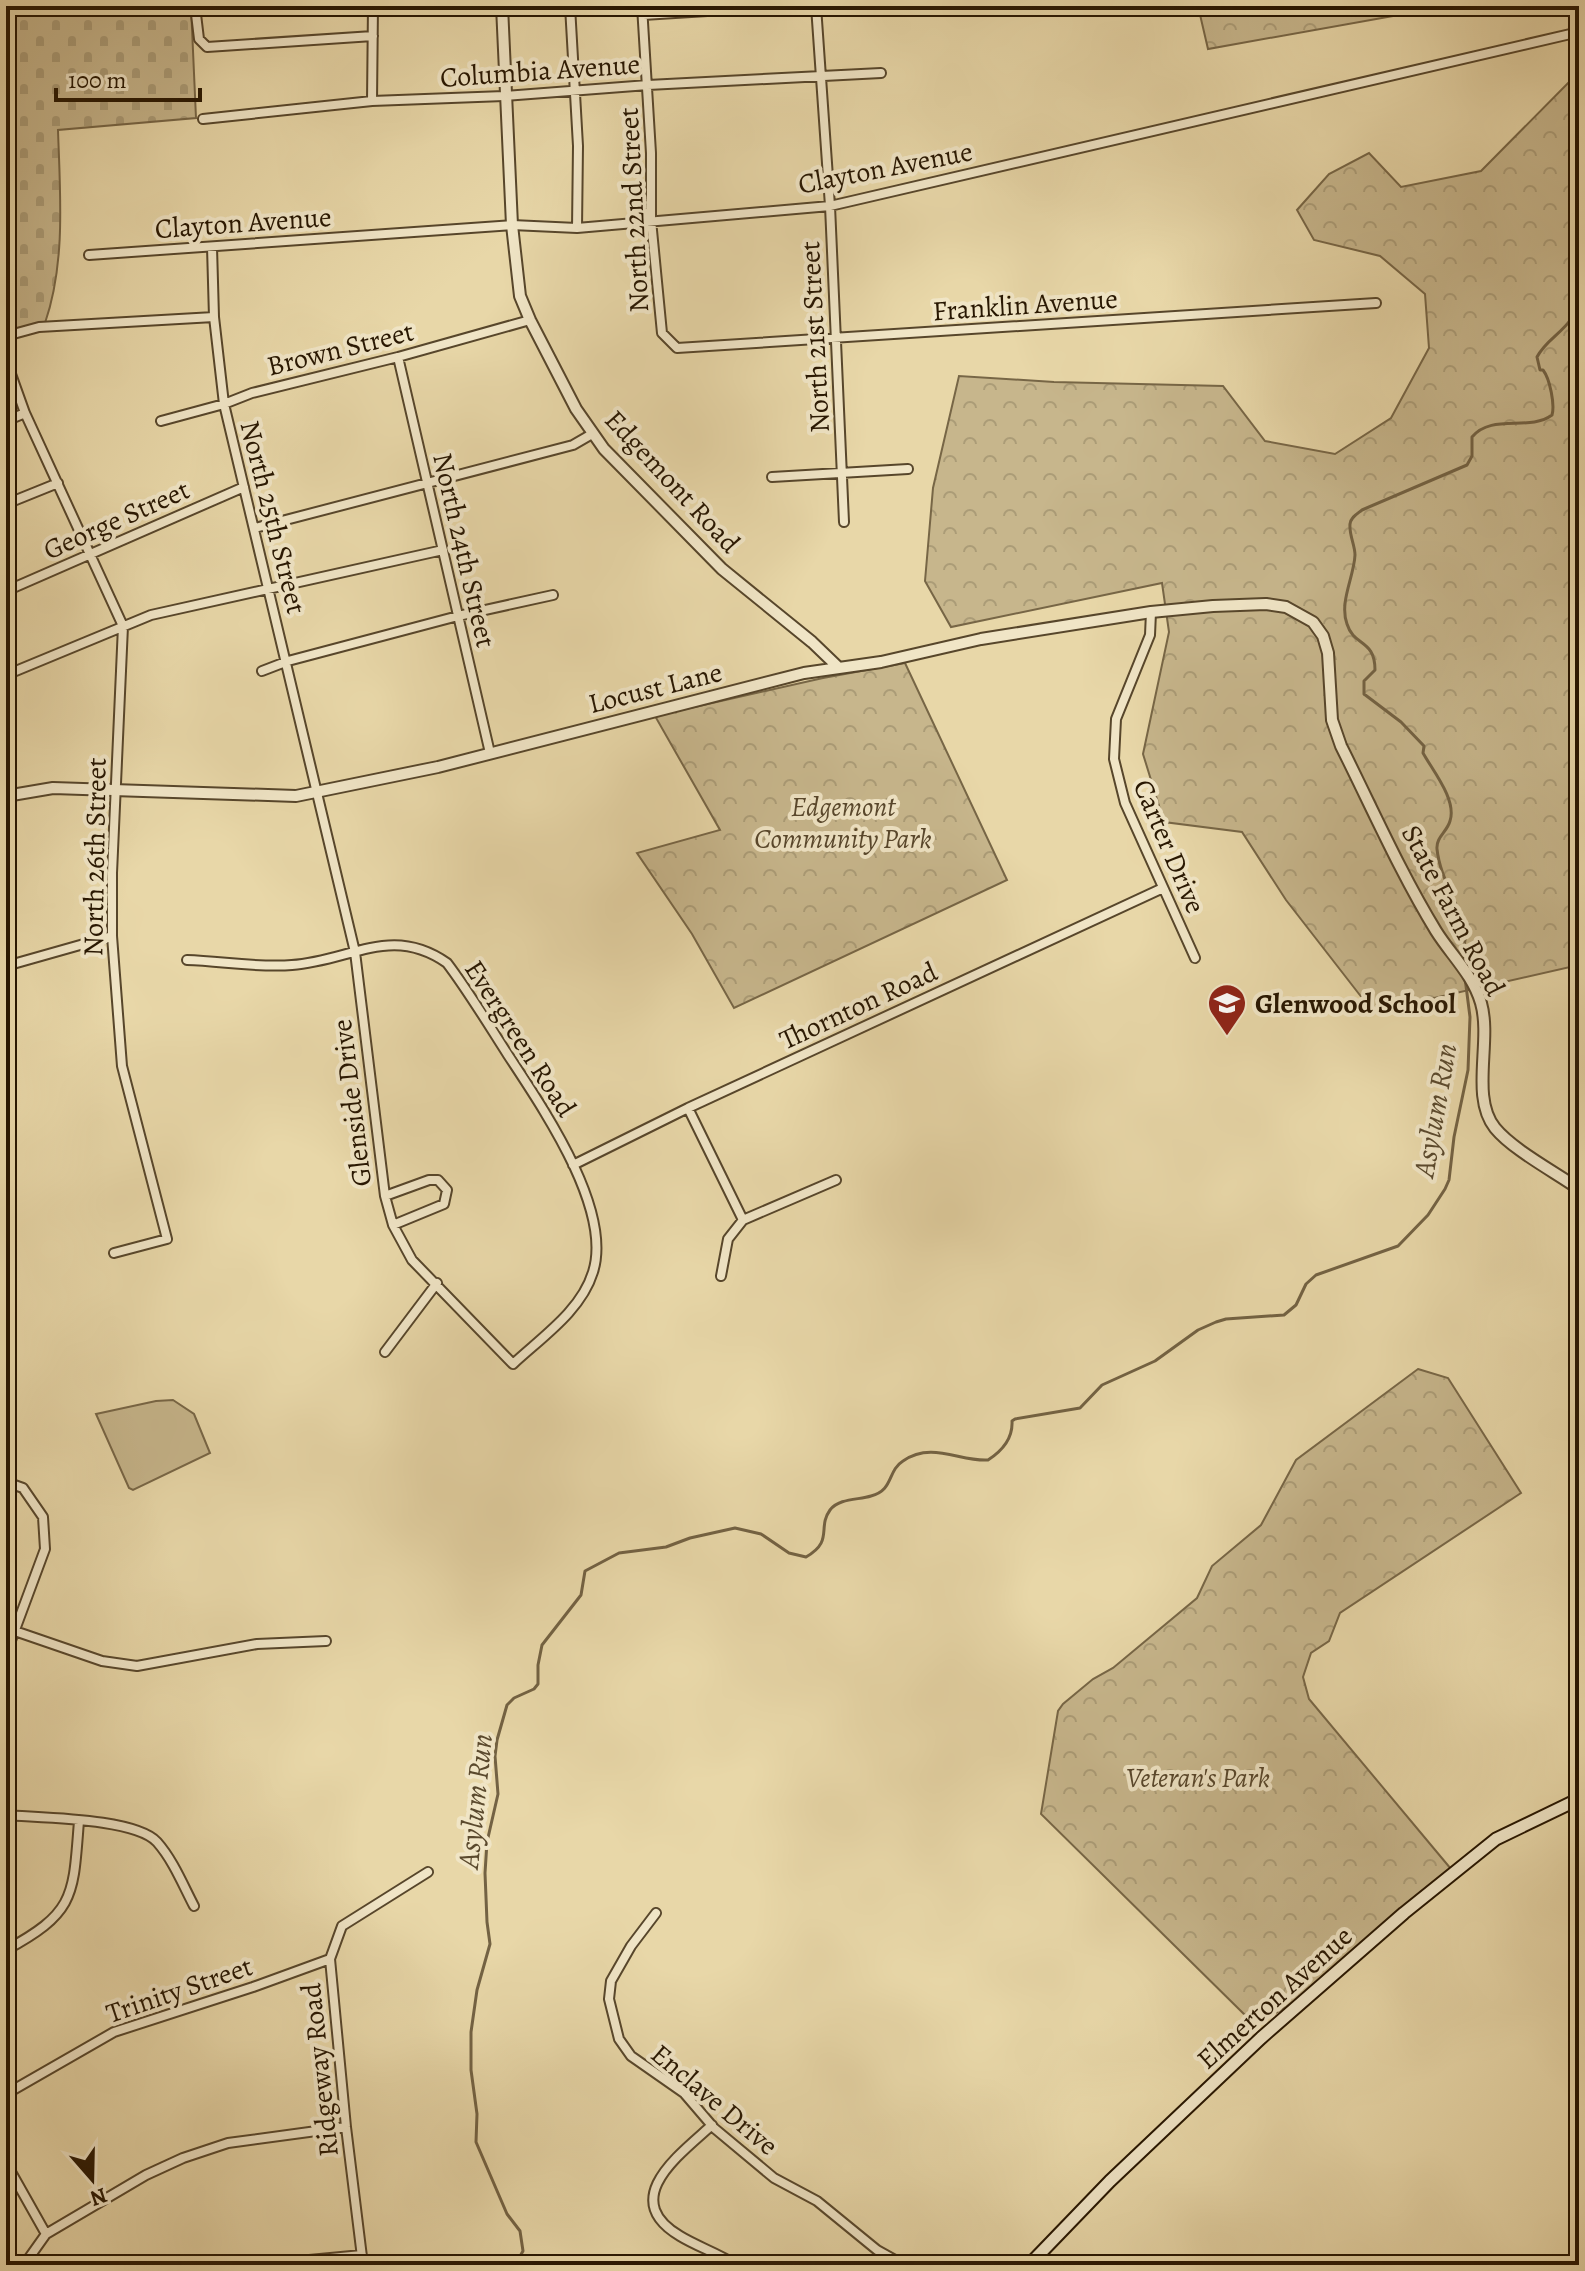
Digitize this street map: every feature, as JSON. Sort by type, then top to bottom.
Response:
[{"type":"main road","name":"Elmerton Avenue","points":[[1029,2265],[1110,2181],[1261,2038],[1404,1913],[1496,1839],[1579,1799]]},
{"type":"street","points":[[195,6],[202,44],[207,47],[373,36]]},
{"type":"street","points":[[372,101],[373,6]]},
{"type":"street","name":"Edgemont Road","points":[[502,6],[512,225],[520,296],[530,320],[592,434],[722,569],[838,667]]},
{"type":"street","points":[[570,6],[577,228]]},
{"type":"street","name":"North 22nd Street","points":[[677,348],[662,333],[651,220],[643,10],[786,6]]},
{"type":"street","name":"North 21st Street","points":[[816,6],[830,206],[844,522]]},
{"type":"street","name":"Clayton Avenue","points":[[89,255],[512,225],[577,228],[830,206],[1579,32]]},
{"type":"street","name":"Columbia Avenue","points":[[203,119],[372,101],[881,73]]},
{"type":"street","name":"North 25th Street","points":[[212,247],[214,317],[224,404],[288,661],[317,794]]},
{"type":"street","name":"Franklin Avenue","points":[[677,348],[1376,303]]},
{"type":"street","points":[[6,336],[39,327],[214,317]]},
{"type":"street","name":"Brown Street","points":[[161,421],[252,393],[530,320]]},
{"type":"street","name":"North 24th Street","points":[[398,357],[490,753]]},
{"type":"street","name":"North 26th Street","points":[[6,360],[25,413],[123,626],[112,936],[122,1066],[167,1239],[114,1253]]},
{"type":"street","points":[[6,421],[25,413]]},
{"type":"street","points":[[255,528],[573,445],[592,434]]},
{"type":"street","points":[[772,477],[908,469]]},
{"type":"street","points":[[6,504],[58,483]]},
{"type":"street","name":"George Street","points":[[6,591],[244,487]]},
{"type":"street","points":[[6,675],[151,615],[443,550]]},
{"type":"street","points":[[262,671],[288,661],[458,616],[553,595]]},
{"type":"street","name":"Locust Lane","points":[[6,796],[53,788],[296,796],[317,794],[838,667],[881,662],[981,639],[1151,612],[1266,604],[1286,607],[1313,622]]},
{"type":"street","name":"Carter Drive","points":[[1151,612],[1150,635],[1116,719],[1114,759],[1125,803],[1195,958]]},
{"type":"street","name":"State Farm Road","points":[[1313,622],[1323,636],[1328,653],[1332,720],[1341,746],[1417,897],[1437,933],[1470,978],[1482,1005],[1485,1023],[1483,1100],[1494,1127],[1579,1189]]},
{"type":"street","name":"Glenside Drive","points":[[317,794],[355,952],[385,1196],[393,1225],[412,1260],[513,1364]]},
{"type":"street","name":"Thornton Road","points":[[573,1165],[688,1108],[1163,888]]},
{"type":"street","points":[[6,966],[112,936]]},
{"type":"street","name":"Evergreen Road","points":[[187,960],[293,965],[399,943],[428,950],[447,963],[549,1119],[573,1165],[593,1221],[598,1248],[583,1296],[513,1364]]},
{"type":"street","points":[[688,1108],[743,1220]]},
{"type":"street","points":[[385,1196],[429,1180],[438,1180],[447,1190],[444,1204],[393,1225]]},
{"type":"street","points":[[721,1276],[728,1239],[743,1220],[836,1180]]},
{"type":"street","points":[[385,1352],[437,1283]]},
{"type":"street","points":[[6,1482],[23,1488],[43,1517],[45,1549],[10,1630],[6,1654]]},
{"type":"street","points":[[10,1630],[102,1661],[137,1666],[257,1644],[326,1641]]},
{"type":"street","points":[[6,1815],[129,1826],[155,1840],[177,1872],[194,1906]]},
{"type":"street","points":[[6,1950],[58,1916],[74,1883],[79,1821]]},
{"type":"street","name":"Ridgeway Road","points":[[363,2260],[346,2127],[330,1959],[342,1926],[428,1872]]},
{"type":"street","name":"Enclave Drive","points":[[656,1913],[631,1946],[611,1981],[609,1999],[619,2039],[631,2056],[684,2093],[712,2125],[774,2178],[817,2201],[877,2250],[904,2265]]},
{"type":"street","name":"Trinity Street","points":[[6,2094],[114,2032],[330,1959]]},
{"type":"street","points":[[712,2125],[653,2187],[653,2201],[666,2227],[736,2265]]},
{"type":"street","points":[[24,2265],[46,2234],[146,2175],[183,2158],[228,2143],[346,2127]]},
{"type":"street","points":[[6,2163],[46,2234]]},
{"type":"street","points":[[280,2265],[288,2262],[363,2260]]},
{"type":"green space","points":[[6,6],[191,6],[196,118],[58,130],[60,227],[52,300],[45,323],[6,332]]},
{"type":"green space","points":[[1198,6],[1449,6],[1208,49]]},
{"type":"green space","points":[[1579,72],[1579,965],[1373,1012],[1286,900],[1242,832],[1164,822],[1143,754],[1169,632],[1162,583],[951,627],[925,581],[933,488],[959,376],[1223,386],[1265,441],[1335,454],[1391,418],[1429,348],[1425,294],[1380,256],[1314,240],[1297,210],[1329,174],[1369,153],[1401,187],[1481,171]]},
{"type":"green space","name":"Edgemont Community Park","points":[[905,663],[1007,880],[734,1008],[692,934],[637,853],[720,830],[655,716]]},
{"type":"green space","name":"Veteran's Park","points":[[1418,1369],[1448,1378],[1521,1493],[1340,1613],[1329,1641],[1311,1653],[1303,1677],[1309,1699],[1451,1869],[1295,2001],[1267,2017],[1247,2017],[1041,1814],[1058,1711],[1093,1679],[1113,1668],[1197,1598],[1212,1566],[1261,1525],[1296,1460]]},
{"type":"green space","points":[[173,1400],[194,1414],[210,1453],[133,1490],[129,1488],[96,1414]]},
{"type":"waterway","name":"Asylum Run","points":[[1579,161],[1579,187]]},
{"type":"waterway","name":"Asylum Run","points":[[1463,963],[1465,932],[1437,849],[1438,841],[1450,821],[1447,795],[1423,753],[1424,746],[1401,722],[1364,694],[1364,681],[1375,670],[1372,653],[1354,637],[1345,616],[1355,555],[1350,524],[1362,510],[1467,465],[1472,456],[1472,437],[1480,430],[1500,424],[1543,420],[1552,415],[1550,386],[1546,374],[1540,370],[1537,357],[1571,319],[1575,303],[1573,269],[1579,250]]},
{"type":"waterway","name":"Asylum Run","points":[[515,2265],[523,2251],[520,2231],[507,2214],[476,2142],[477,2114],[471,2070],[471,2032],[477,1990],[490,1944],[485,1873],[487,1842],[498,1794],[495,1756],[507,1705],[538,1684],[542,1645],[581,1595],[585,1571],[619,1553],[666,1547],[735,1528],[761,1534],[789,1553],[806,1557],[820,1545],[826,1517],[834,1506],[878,1493],[887,1485],[898,1465],[914,1455],[935,1452],[988,1460],[1006,1444],[1015,1419],[1080,1408],[1102,1385],[1155,1361],[1198,1330],[1226,1319],[1284,1315],[1296,1305],[1306,1284],[1316,1275],[1398,1246],[1428,1215],[1449,1180],[1468,1070],[1470,1017],[1465,978]]},
{"type":"place","name":"Glenwood School","points":[[1227,1037]]}]
